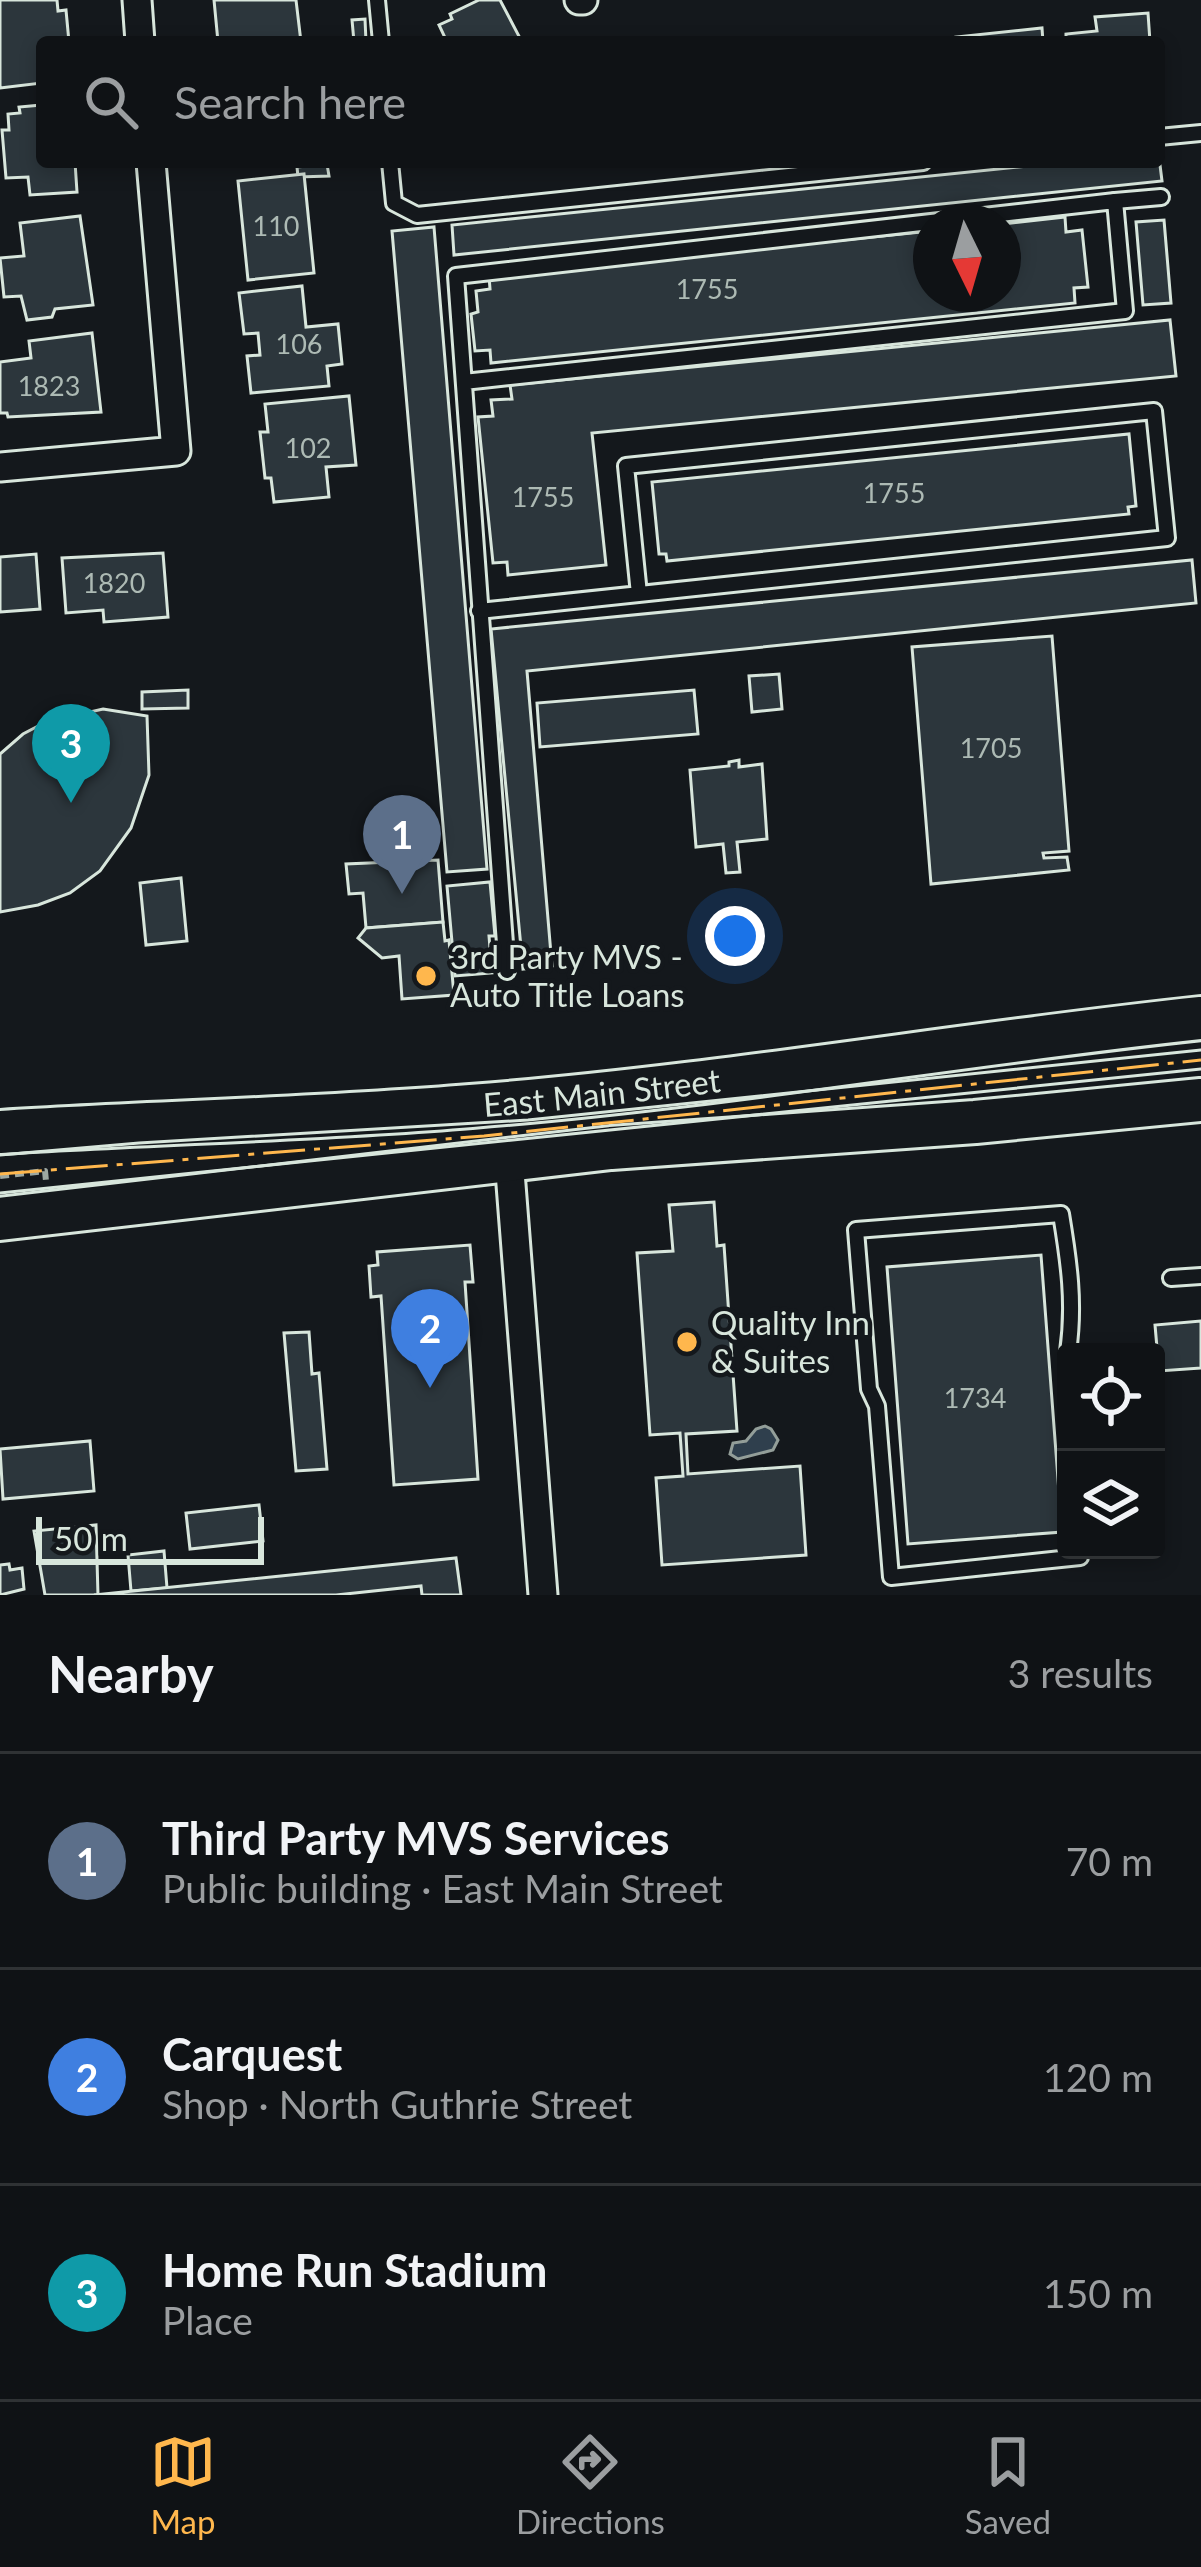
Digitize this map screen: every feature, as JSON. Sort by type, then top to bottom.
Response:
[{"type":"main road","name":"East Main Street","points":[[0,1132],[487,1105],[768,1075],[1074,1031],[1201,1018]]},
{"type":"main road","name":"East Main Street","points":[[0,1219],[508,1159],[974,1123],[1201,1100]]},
{"type":"street","points":[[136,0],[139,36]]},
{"type":"street","points":[[0,467],[176,451],[152,168]]},
{"type":"street","points":[[508,1159],[543,1595]]},
{"type":"lane","points":[[377,0],[380,36]]},
{"type":"lane","points":[[1165,136],[1201,133]]},
{"type":"lane","points":[[391,168],[394,203],[417,215],[866,168]]},
{"type":"lane","points":[[507,971],[457,276],[1161,196]]},
{"type":"lane","points":[[464,382],[1125,311],[1115,201]]},
{"type":"lane","points":[[639,594],[626,466],[1154,411],[1167,538]]},
{"type":"lane","points":[[478,611],[1167,538],[1187,532]]},
{"type":"lane","points":[[1061,1559],[891,1577],[856,1230],[1061,1214],[1072,1279],[1069,1343]]},
{"type":"lane","points":[[1171,1278],[1201,1276]]},
{"type":"path","points":[[0,1176],[45,1171],[46,1181]]},
{"type":"water","points":[[765,1426],[778,1440],[773,1450],[738,1459],[730,1454],[733,1443],[746,1441]]},
{"type":"building","points":[[0,0],[57,0],[58,11],[66,10],[68,36],[36,36],[36,84],[0,88]]},
{"type":"building","points":[[214,0],[296,0],[300,36],[217,36]]},
{"type":"building","points":[[479,0],[500,0],[519,36],[444,36],[439,25],[452,19],[450,14]]},
{"type":"building","points":[[1148,13],[1150,36],[1066,36],[1097,31],[1095,17]]},
{"type":"building","points":[[365,19],[366,36],[353,36],[352,20]]},
{"type":"building","points":[[1042,28],[1043,36],[966,36]]},
{"type":"building","points":[[36,106],[36,168],[75,168],[77,192],[30,195],[28,177],[6,178],[2,130],[9,130],[8,114],[20,113],[19,107]]},
{"type":"building","points":[[297,168],[328,168],[329,176],[298,177]]},
{"type":"building","points":[[1008,168],[1160,168],[1162,181],[913,204],[454,255],[452,225]]},
{"type":"building","points":[[304,174],[314,273],[248,280],[238,181]]},
{"type":"building","points":[[80,216],[93,305],[55,309],[52,317],[27,320],[21,296],[4,297],[0,258],[24,256],[20,223]]},
{"type":"building","points":[[1065,217],[1066,232],[1082,230],[1088,287],[1074,288],[1075,303],[1021,309],[1021,222]]},
{"type":"building","points":[[1164,220],[1171,303],[1143,305],[1136,222]]},
{"type":"building","points":[[434,227],[487,869],[447,872],[392,231]]},
{"type":"building","points":[[913,233],[913,312],[987,312],[491,363],[490,350],[475,351],[471,314],[478,312],[476,291],[490,289],[489,276]]},
{"type":"building","points":[[302,286],[306,327],[338,324],[342,364],[327,366],[329,386],[251,393],[247,356],[260,355],[258,333],[244,334],[239,293]]},
{"type":"building","points":[[1170,320],[1176,376],[592,433],[606,565],[508,575],[507,562],[493,563],[478,417],[493,416],[491,400],[512,399],[510,385]]},
{"type":"building","points":[[92,333],[101,412],[8,417],[0,413],[0,362],[31,358],[29,341]]},
{"type":"building","points":[[349,396],[356,465],[326,467],[329,497],[274,502],[271,478],[265,478],[260,432],[268,432],[265,404]]},
{"type":"building","points":[[1129,434],[1136,506],[1128,507],[1129,514],[667,561],[666,554],[659,554],[652,482]]},
{"type":"building","points":[[163,553],[168,617],[104,622],[103,610],[66,613],[62,558]]},
{"type":"building","points":[[36,554],[40,609],[0,612],[0,557]]},
{"type":"building","points":[[1192,560],[1196,603],[527,671],[552,966],[523,969],[491,629]]},
{"type":"building","points":[[1052,636],[1069,851],[1043,853],[1044,858],[1067,857],[1069,870],[931,884],[912,647]]},
{"type":"building","points":[[779,674],[782,709],[752,712],[749,676]]},
{"type":"building","points":[[188,690],[188,708],[142,709],[142,692]]},
{"type":"building","points":[[694,690],[698,734],[540,747],[537,703]]},
{"type":"building","points":[[103,709],[147,716],[149,775],[131,828],[100,871],[70,893],[0,912],[0,754],[46,722]]},
{"type":"building","points":[[739,760],[739,767],[762,764],[767,839],[737,842],[740,872],[726,873],[723,844],[696,847],[690,770],[729,766]]},
{"type":"building","points":[[438,860],[443,922],[366,928],[363,893],[349,894],[346,864]]},
{"type":"building","points":[[181,878],[187,941],[146,945],[140,883]]},
{"type":"building","points":[[490,882],[495,936],[489,936],[492,973],[455,976],[447,886]]},
{"type":"building","name":"3rd Party MVS - Auto Title Loans","points":[[443,922],[454,995],[402,999],[399,956],[382,958],[358,938],[366,928]]},
{"type":"building","name":"Quality Inn & Suites","points":[[714,1202],[717,1246],[724,1245],[737,1431],[686,1434],[688,1474],[800,1466],[806,1555],[662,1565],[656,1478],[683,1476],[680,1433],[650,1435],[637,1253],[673,1251],[669,1205]]},
{"type":"building","points":[[470,1245],[473,1282],[465,1282],[478,1479],[394,1485],[381,1296],[371,1297],[369,1266],[378,1265],[377,1252]]},
{"type":"building","points":[[1041,1255],[1057,1466],[1057,1532],[908,1544],[887,1267]]},
{"type":"building","points":[[1201,1321],[1201,1368],[1165,1371],[1165,1343],[1157,1343],[1155,1325]]},
{"type":"building","points":[[309,1332],[312,1374],[319,1373],[327,1469],[296,1471],[284,1333]]},
{"type":"building","points":[[90,1441],[94,1491],[3,1499],[0,1449]]},
{"type":"building","points":[[259,1505],[263,1541],[190,1549],[186,1513]]},
{"type":"building","points":[[96,1525],[98,1595],[45,1595],[34,1531]]},
{"type":"building","points":[[164,1551],[167,1588],[131,1591],[128,1555]]},
{"type":"building","points":[[456,1558],[461,1595],[422,1595],[421,1586],[336,1595],[94,1595]]},
{"type":"building","points":[[9,1564],[10,1570],[22,1568],[24,1589],[0,1595],[0,1565]]},
{"type":"tram line","points":[[0,1155],[528,1120],[1201,1050]]},
{"type":"tram line","points":[[0,1193],[1201,1069]]},
{"type":"power","points":[[0,1174],[484,1136],[1201,1060]]},
{"type":"place","name":"Home Run Stadium","points":[[71,803]]},
{"type":"place","name":"Third Party MVS Services","points":[[402,894]]},
{"type":"place","name":"3rd Party MVS - Auto Title Loans","points":[[426,976]]},
{"type":"place","name":"Quality Inn & Suites","points":[[687,1342]]},
{"type":"place","name":"Carquest","points":[[430,1388]]}]
